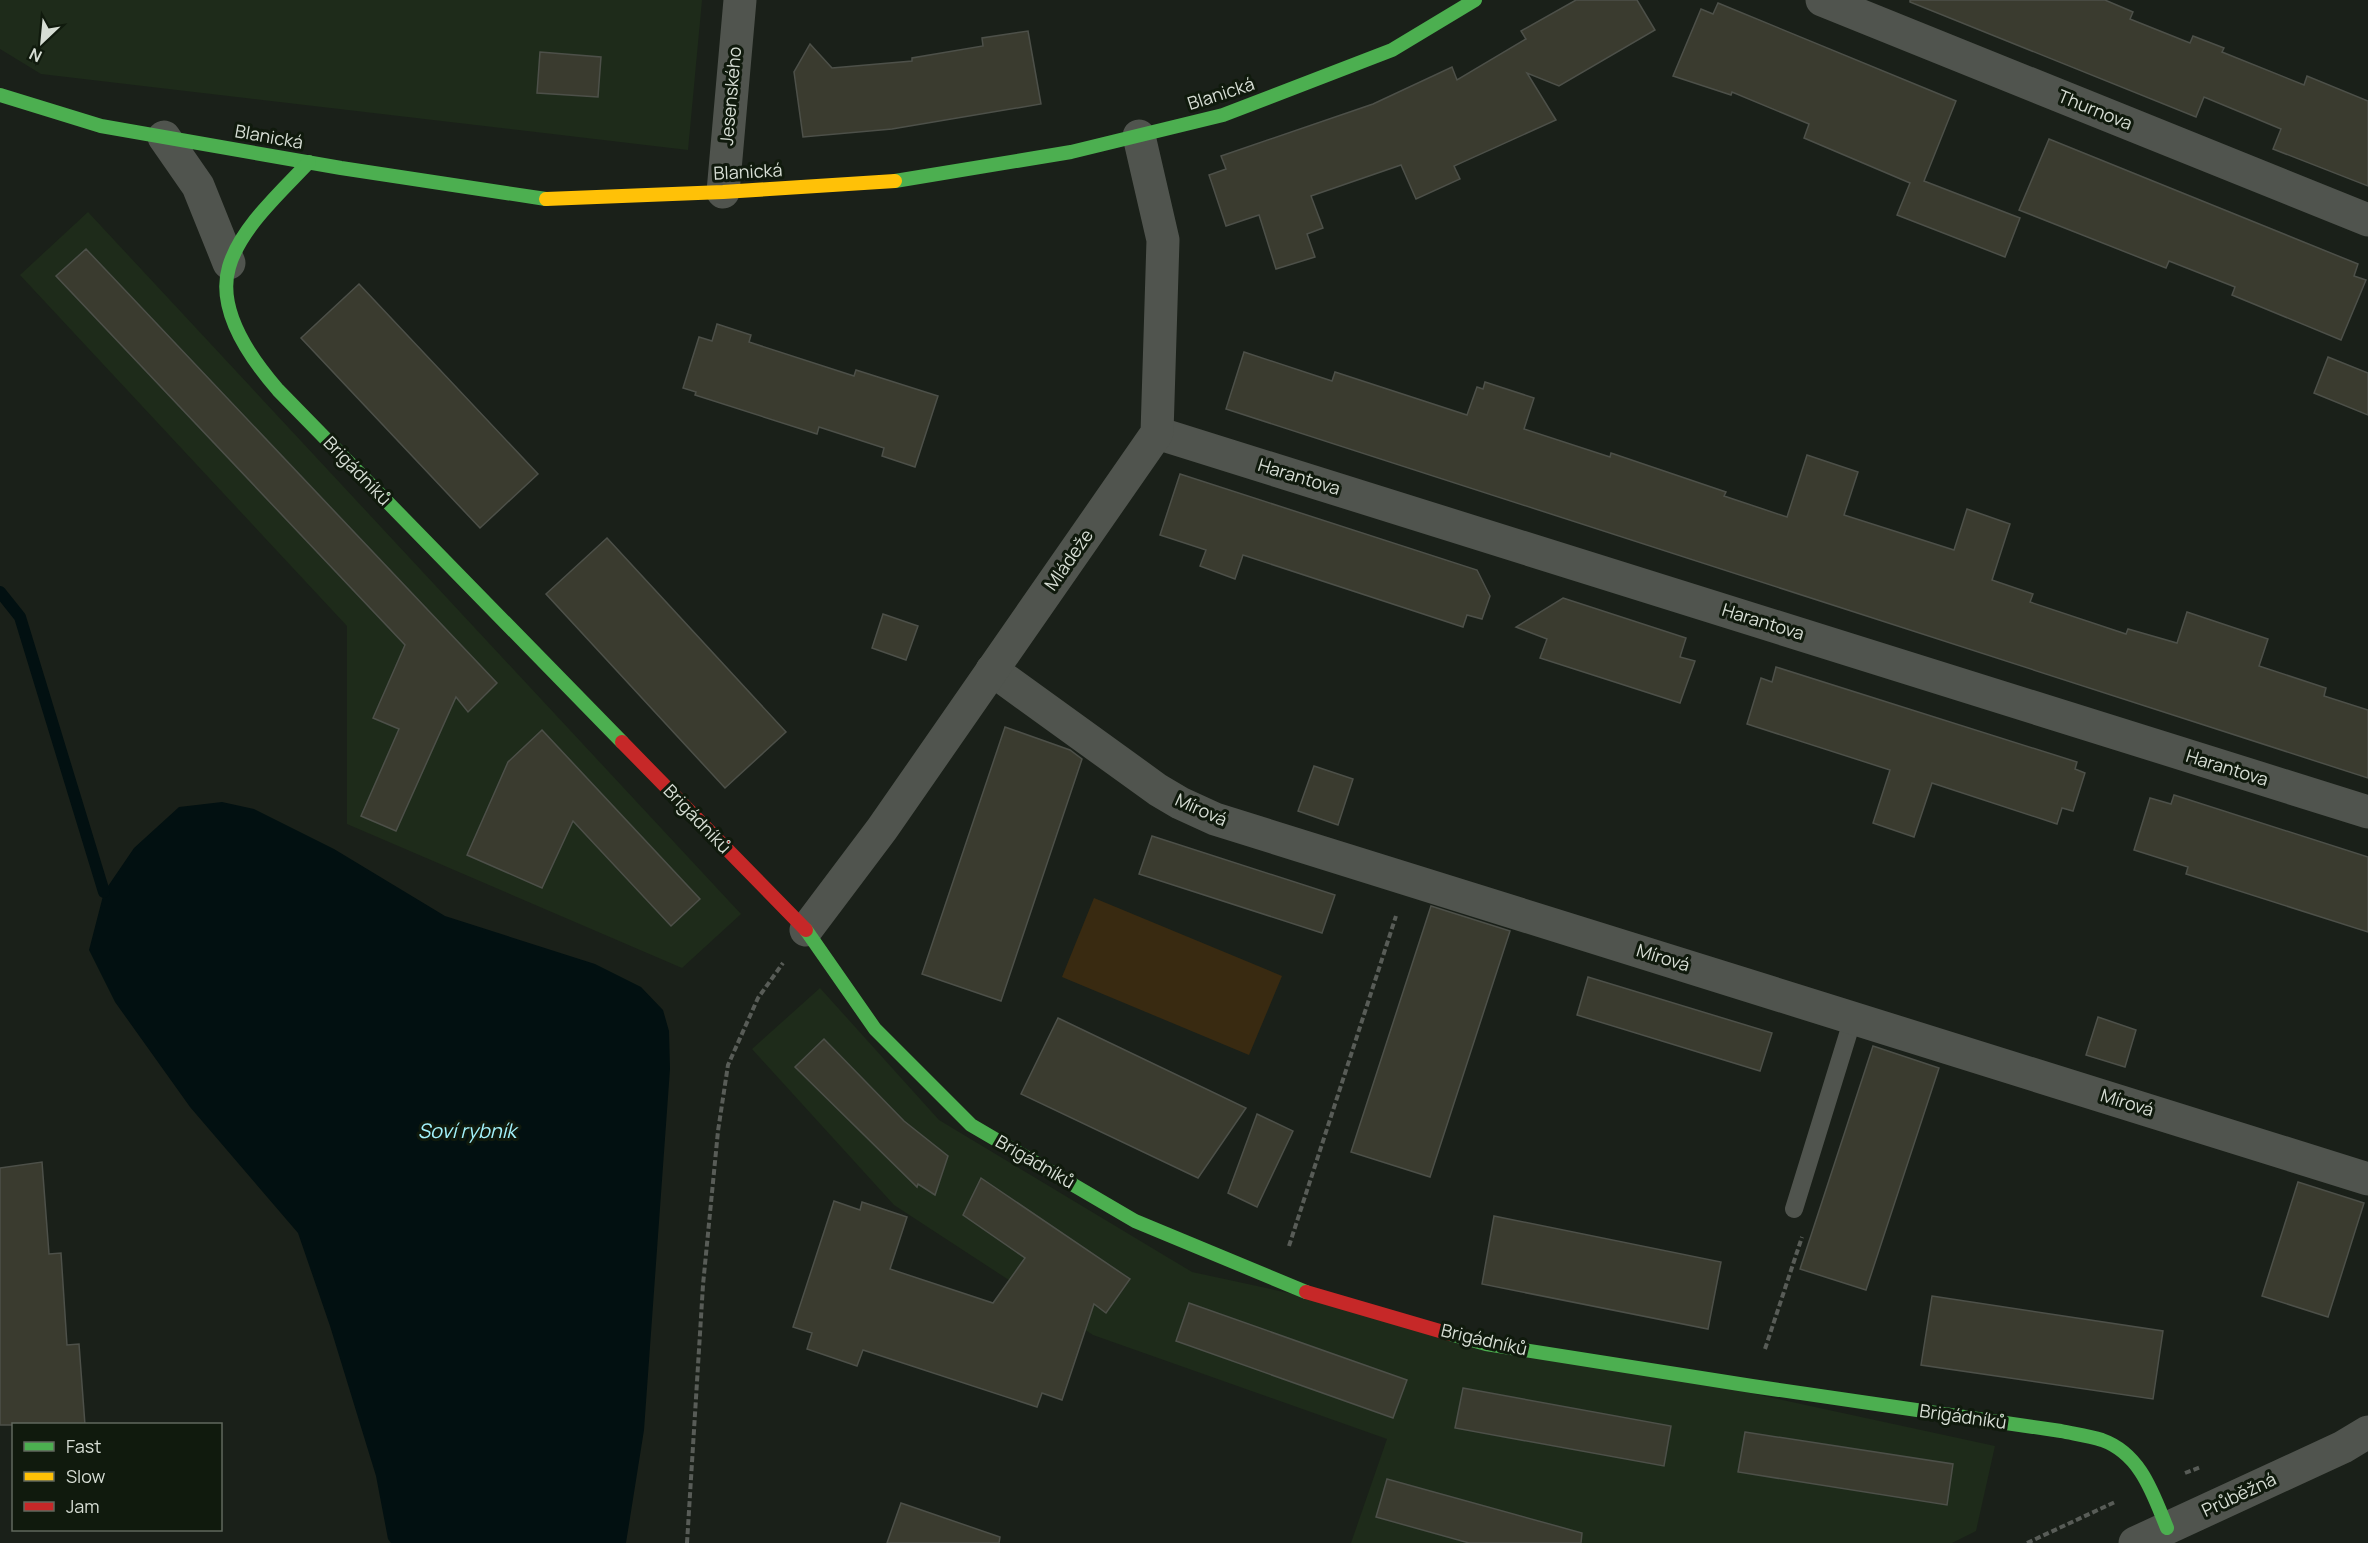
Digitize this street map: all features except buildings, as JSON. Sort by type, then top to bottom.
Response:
[{"type":"street","name":"Jesenského","points":[[723,192],[740,0]]},
{"type":"street","name":"Blanická","points":[[0,95],[101,126],[309,162],[546,199],[723,192],[902,181],[1071,152],[1223,115],[1392,50],[1475,0]]},
{"type":"street","name":"Thurnova","points":[[1822,0],[2368,220]]},
{"type":"street","points":[[1139,136],[1163,240],[1157,433]]},
{"type":"street","name":"Brigádníků","points":[[164,137],[198,186],[229,263],[227,285],[231,317],[236,332],[255,363],[806,930],[875,1029],[971,1125],[1135,1221],[1301,1291],[1486,1344],[2061,1431],[2105,1441],[2122,1449],[2139,1466],[2167,1528]]},
{"type":"street","points":[[229,263],[267,207],[309,162]]},
{"type":"street","name":"Mládeže","points":[[806,930],[882,829],[1157,433]]},
{"type":"street","name":"Harantova","points":[[1157,433],[2368,812]]},
{"type":"street","name":"Mírová","points":[[992,670],[1158,790],[1215,819],[2368,1179]]},
{"type":"street","name":"Průběžná","points":[[2135,1543],[2360,1446]]},
{"type":"lane","points":[[1794,1209],[1853,1018]]},
{"type":"path","points":[[1287,1252],[1397,913]]},
{"type":"path","points":[[687,1543],[703,1285],[718,1131],[728,1065],[758,998],[806,930]]},
{"type":"path","points":[[2027,1543],[2120,1499]]},
{"type":"shaded area","points":[[0,0],[702,0],[688,150],[41,74],[0,49]]},
{"type":"shaded area","points":[[88,212],[741,914],[682,968],[347,824],[347,626],[20,275]]},
{"type":"shaded area","points":[[1094,898],[1282,976],[1249,1055],[1062,977]]},
{"type":"shaded area","points":[[820,988],[939,1120],[1192,1272],[1995,1446],[1976,1531],[1952,1543],[1351,1543],[1387,1439],[1093,1335],[894,1205],[752,1049]]},
{"type":"water","name":"Soví rybník","points":[[222,802],[254,809],[334,849],[445,916],[595,964],[641,987],[663,1010],[669,1031],[670,1069],[644,1430],[626,1543],[391,1543],[388,1539],[376,1476],[330,1326],[298,1233],[190,1107],[115,1002],[89,950],[104,892],[134,848],[179,807]]},
{"type":"waterway","points":[[0,592],[20,617],[104,892]]},
{"type":"traffic: fast","points":[[895,181],[1071,152],[1223,115],[1392,50],[1475,0]]},
{"type":"traffic: fast","points":[[0,95],[101,126],[341,168],[546,199]]},
{"type":"traffic: fast","points":[[309,162],[252,224],[234,252],[226,284],[227,300],[238,333],[257,364],[278,390],[622,742]]},
{"type":"traffic: fast","points":[[806,930],[875,1029],[971,1125],[1135,1221],[1306,1292]]},
{"type":"traffic: fast","points":[[1450,1334],[1486,1344],[2061,1431],[2102,1440],[2115,1446],[2136,1465],[2151,1489],[2167,1528]]},
{"type":"traffic: slow","points":[[546,199],[723,192],[895,181]]},
{"type":"traffic: jam","points":[[622,742],[806,930]]},
{"type":"traffic: jam","points":[[1306,1292],[1450,1334]]}]
